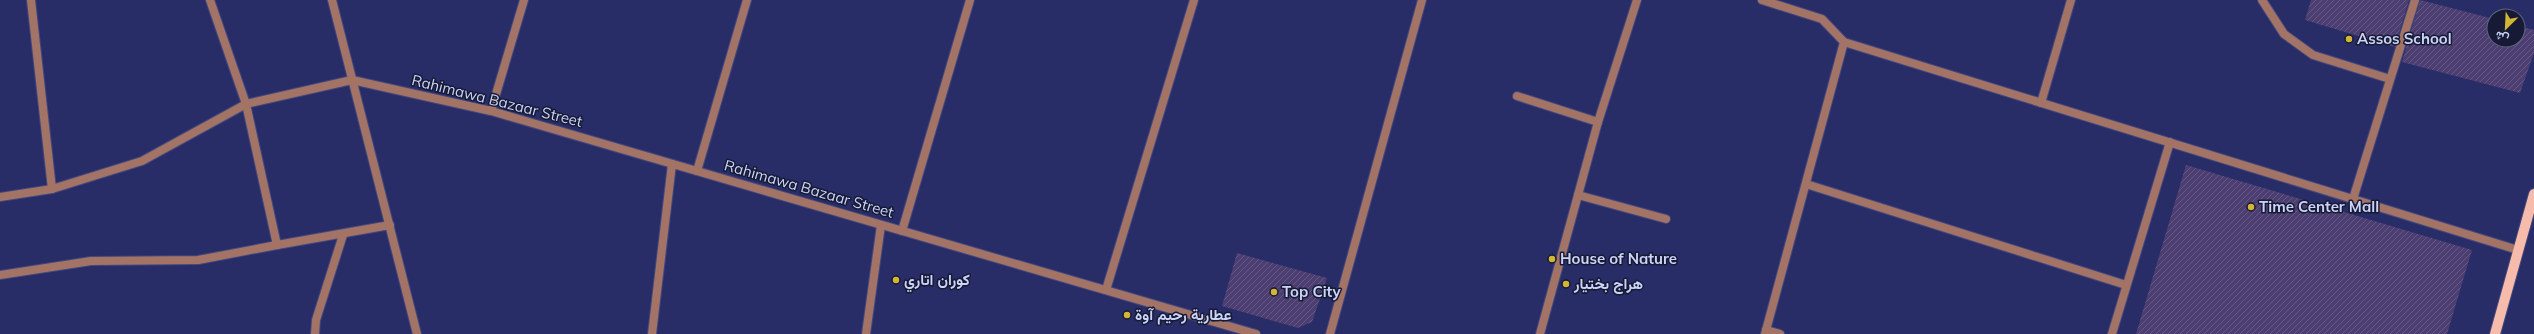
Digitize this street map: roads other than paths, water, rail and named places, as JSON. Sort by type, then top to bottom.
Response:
[{"type":"main road","points":[[2495,334],[2534,194]]},
{"type":"street","points":[[31,0],[52,189]]},
{"type":"street","points":[[210,0],[246,104],[277,245]]},
{"type":"street","points":[[332,0],[418,334]]},
{"type":"street","points":[[491,111],[524,0]]},
{"type":"street","points":[[697,171],[747,0]]},
{"type":"street","points":[[902,231],[970,0]]},
{"type":"street","points":[[1106,290],[1194,0]]},
{"type":"street","points":[[1330,334],[1422,0]]},
{"type":"street","points":[[1540,334],[1598,122],[1637,0]]},
{"type":"street","points":[[1762,0],[1822,19],[1844,42],[2518,250]]},
{"type":"street","points":[[2040,103],[2071,0]]},
{"type":"street","points":[[2262,0],[2284,34],[2313,54],[2390,79]]},
{"type":"street","points":[[2353,199],[2415,0]]},
{"type":"street","points":[[1780,334],[1766,332],[1844,42]]},
{"type":"street","points":[[0,197],[52,189],[142,160],[246,104],[352,80]]},
{"type":"street","name":"Rahimawa Bazaar Street","points":[[352,80],[491,111],[1106,290],[1240,332],[1256,334]]},
{"type":"street","points":[[1517,96],[1598,122]]},
{"type":"street","points":[[2112,334],[2170,142]]},
{"type":"street","points":[[652,334],[672,164]]},
{"type":"street","points":[[1806,184],[2126,285]]},
{"type":"street","points":[[1578,195],[1666,219]]},
{"type":"street","points":[[866,334],[881,224]]},
{"type":"street","points":[[0,275],[91,261],[198,260],[277,245],[343,235],[390,225]]},
{"type":"street","points":[[315,334],[316,320],[343,235]]},
{"type":"place","name":"Assos School","points":[[2349,39]]},
{"type":"place","name":"Time Center Mall","points":[[2251,207]]},
{"type":"place","name":"House of Nature","points":[[1552,259]]},
{"type":"place","name":"كوران اتاري","points":[[896,280]]},
{"type":"place","name":"هراج بختيار","points":[[1566,284]]},
{"type":"place","name":"Top City","points":[[1274,292]]},
{"type":"place","name":"عطارية رحيم آوة","points":[[1127,315]]}]
